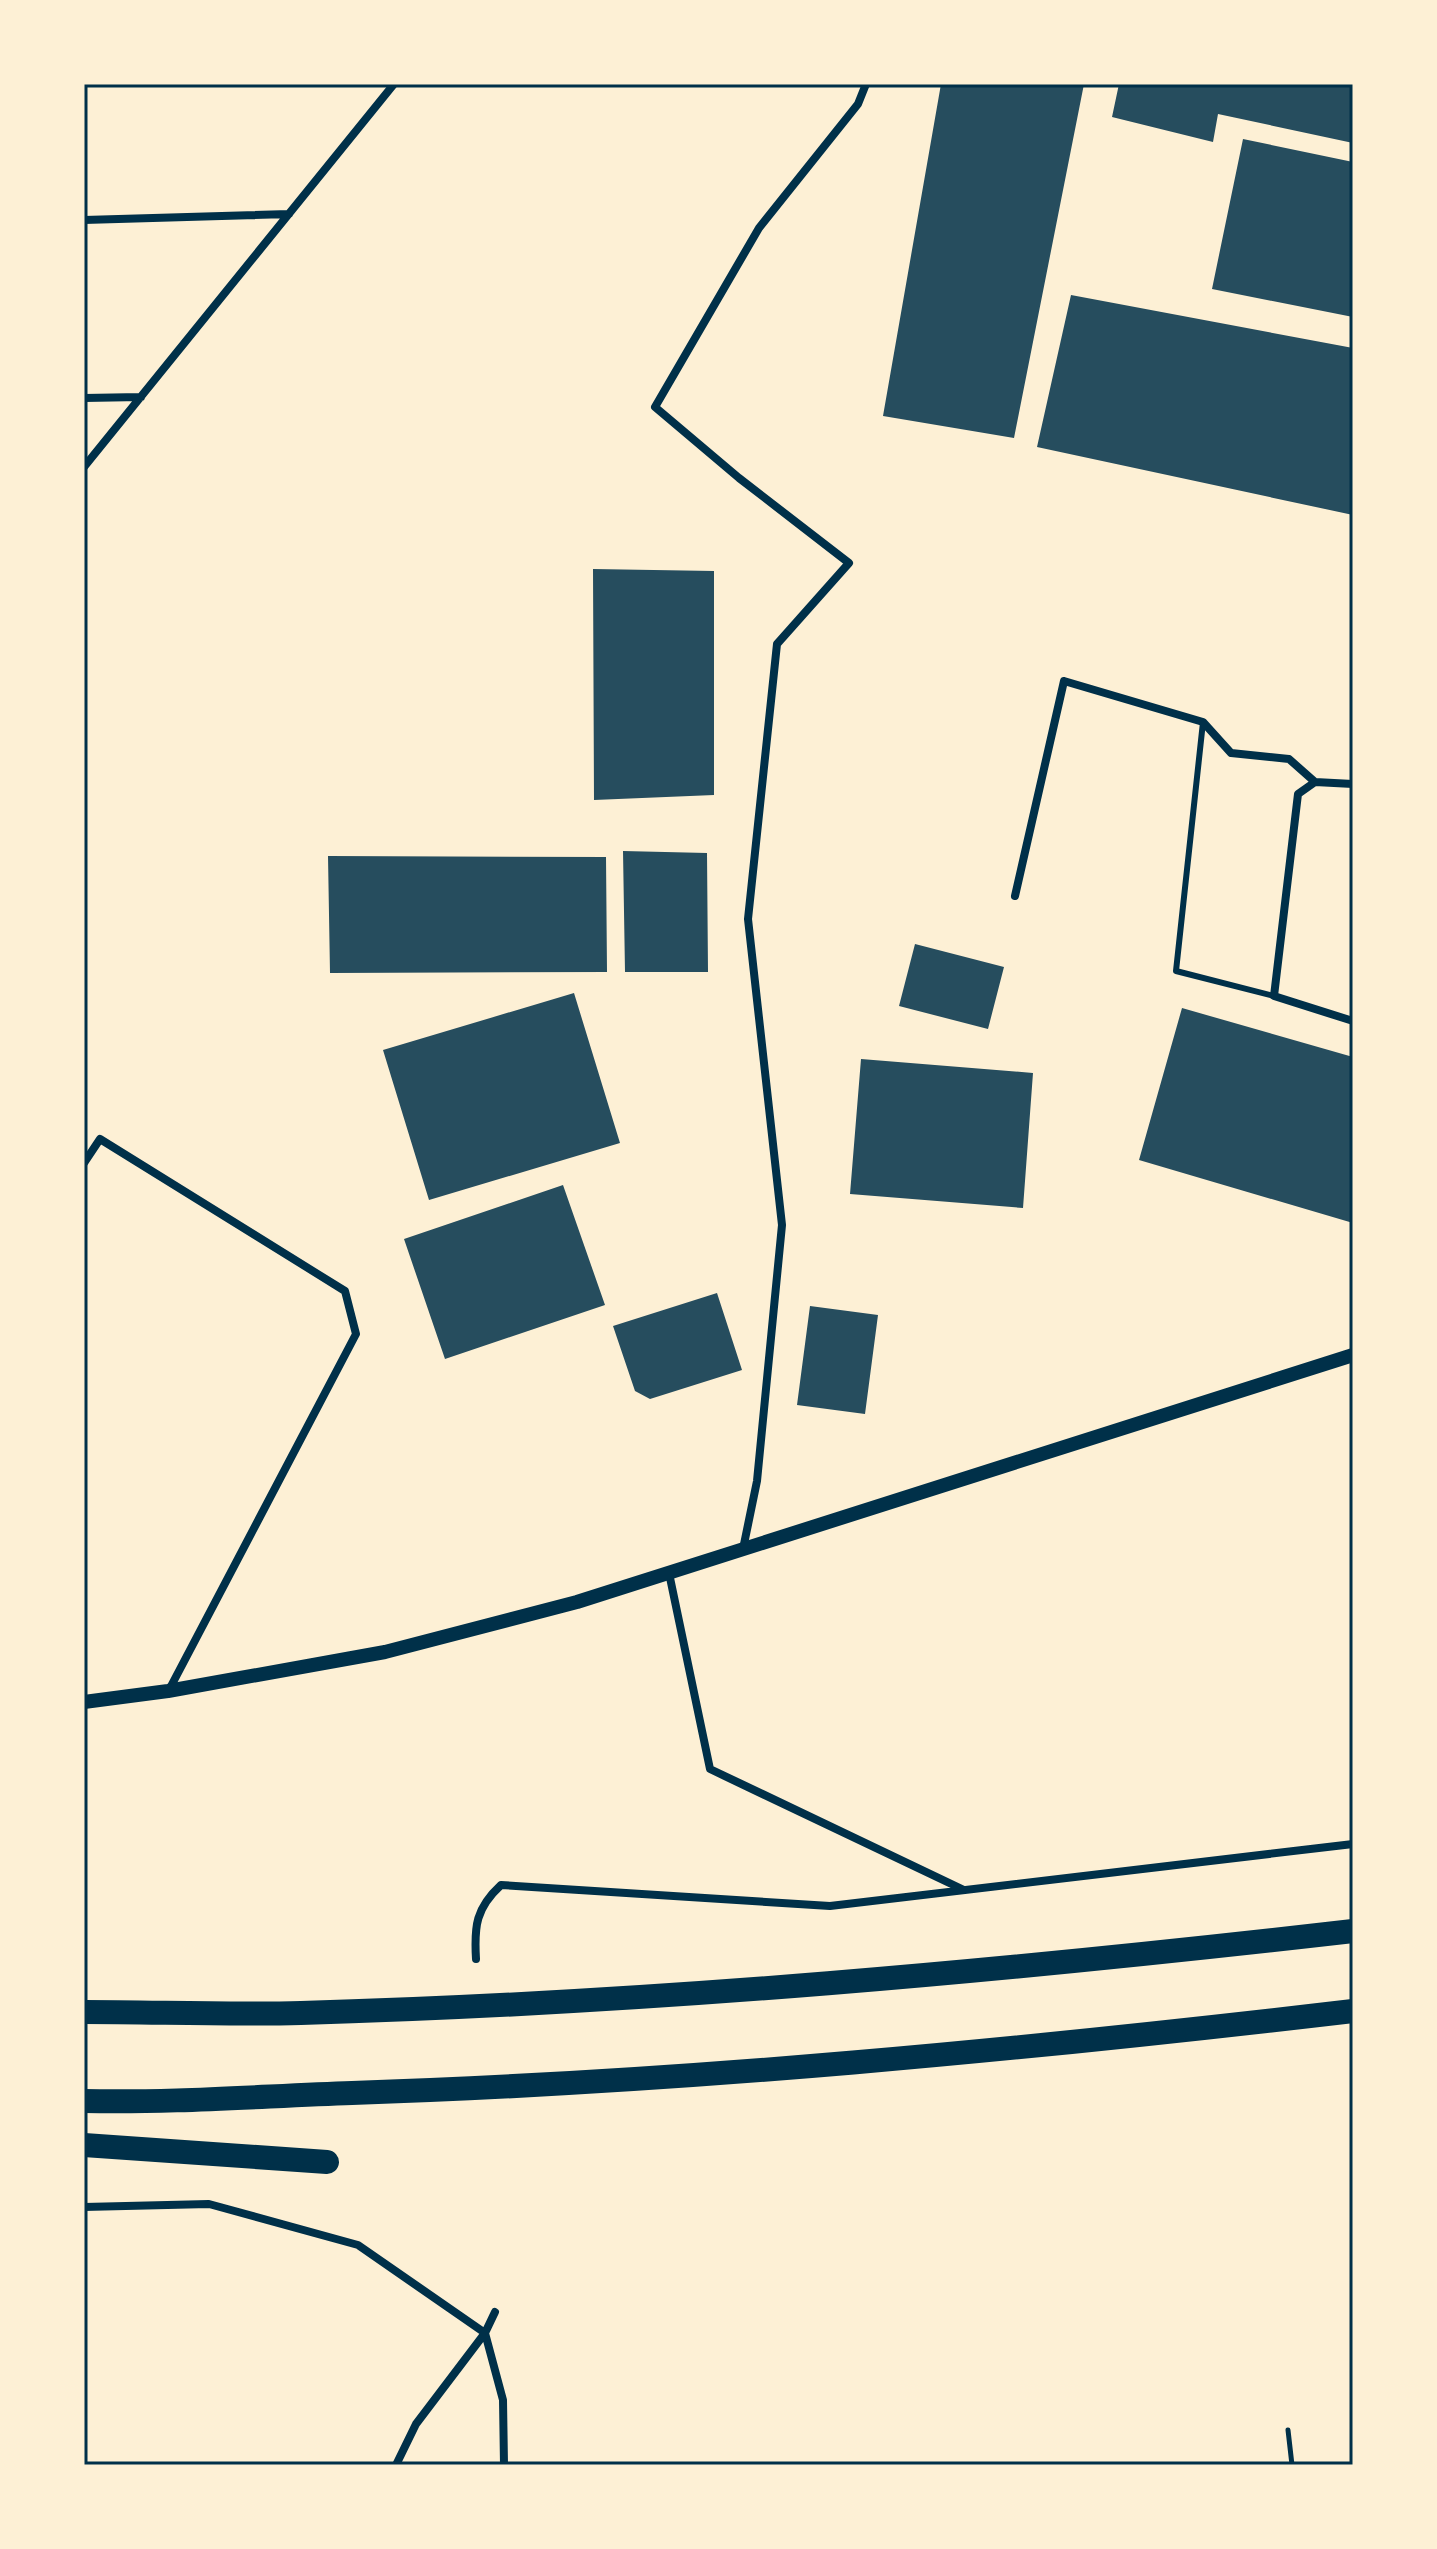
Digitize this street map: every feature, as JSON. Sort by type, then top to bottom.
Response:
[{"type":"highway","points":[[84,2012],[300,2013],[710,1993],[1090,1961],[1353,1931]]},
{"type":"highway","points":[[84,2101],[452,2090],[763,2070],[1079,2043],[1353,2011]]},
{"type":"highway","points":[[84,2145],[327,2162]]},
{"type":"street","points":[[84,467],[394,84]]},
{"type":"street","points":[[743,1549],[757,1481],[782,1225],[748,919],[752,855],[777,644],[849,563],[739,478],[655,407],[759,228],[858,104],[866,84]]},
{"type":"street","points":[[84,220],[289,214]]},
{"type":"street","points":[[84,398],[141,397]]},
{"type":"street","points":[[1015,896],[1064,681],[1203,722],[1231,753],[1289,759],[1315,782]]},
{"type":"street","points":[[1353,784],[1315,782],[1298,794],[1274,996],[1353,1021]]},
{"type":"street","points":[[84,1163],[100,1139],[345,1291],[356,1334],[168,1691]]},
{"type":"street","points":[[84,1702],[168,1691],[385,1652],[669,1573],[1353,1355]]},
{"type":"street","points":[[669,1573],[710,1769],[964,1890]]},
{"type":"street","points":[[476,1959],[474,1923],[483,1901],[501,1885],[830,1906],[1353,1844]]},
{"type":"street","points":[[84,2207],[209,2204],[358,2245],[485,2333],[503,2400],[504,2465]]},
{"type":"street","points":[[396,2465],[416,2424],[485,2333],[495,2312]]},
{"type":"lane","points":[[1203,722],[1176,971],[1274,996]]},
{"type":"path","points":[[1288,2430],[1292,2465]]},
{"type":"building","points":[[941,84],[1084,84],[1014,438],[883,416]]},
{"type":"building","points":[[1119,84],[1353,84],[1353,143],[1218,114],[1213,142],[1112,117]]},
{"type":"building","points":[[1243,139],[1353,162],[1353,317],[1212,289]]},
{"type":"building","points":[[1071,295],[1353,348],[1353,515],[1037,447]]},
{"type":"building","points":[[593,569],[714,571],[714,795],[594,800]]},
{"type":"building","points":[[623,851],[707,853],[708,972],[625,972]]},
{"type":"building","points":[[328,856],[606,857],[607,972],[330,973]]},
{"type":"building","points":[[915,944],[1004,967],[988,1029],[899,1006]]},
{"type":"building","points":[[574,993],[620,1143],[429,1200],[383,1050]]},
{"type":"building","points":[[1182,1008],[1353,1057],[1353,1223],[1139,1160]]},
{"type":"building","points":[[861,1059],[1033,1073],[1023,1208],[850,1194]]},
{"type":"building","points":[[563,1185],[605,1305],[445,1359],[404,1239]]},
{"type":"building","points":[[717,1293],[742,1370],[650,1399],[635,1391],[613,1326]]},
{"type":"building","points":[[810,1306],[878,1315],[865,1414],[797,1405]]}]
